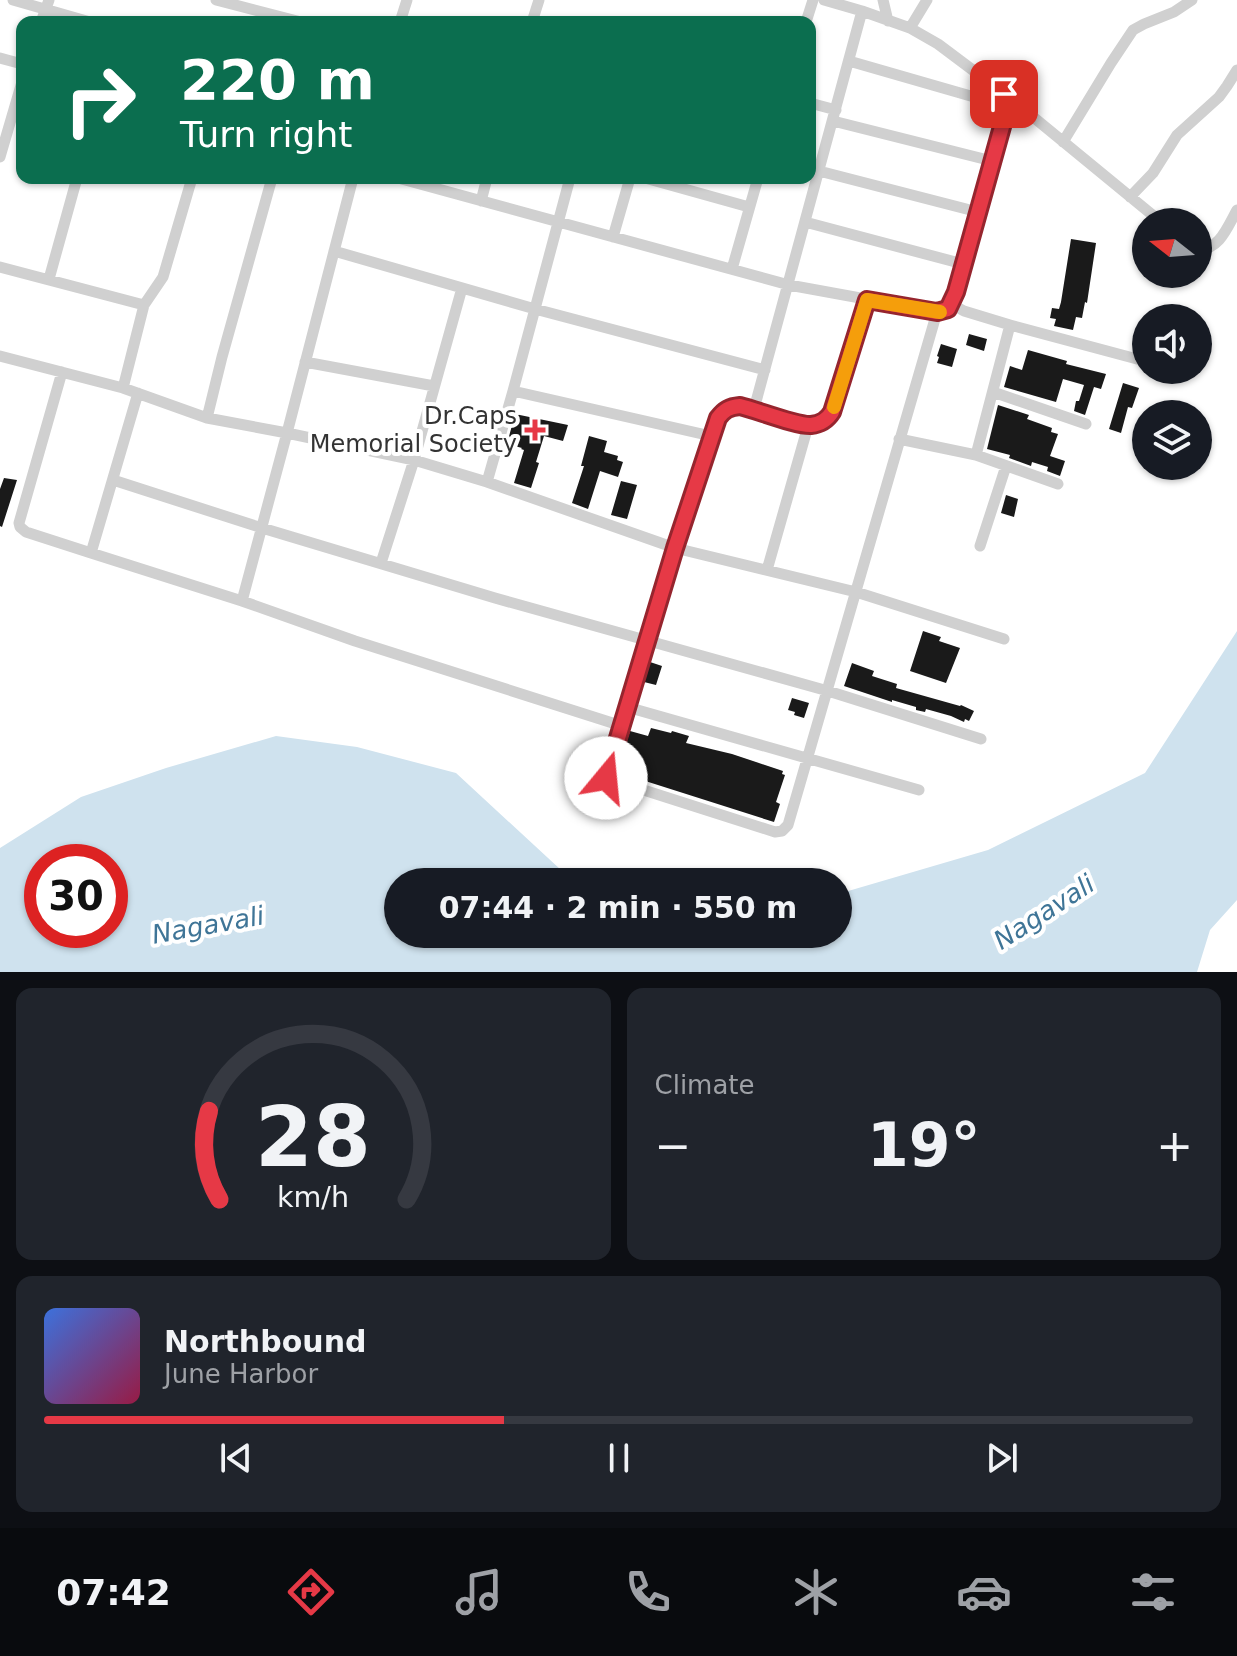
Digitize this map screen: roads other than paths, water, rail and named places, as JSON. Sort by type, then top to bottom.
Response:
[{"type":"street","points":[[13,0],[47,4],[76,16]]},
{"type":"street","points":[[216,0],[277,16]]},
{"type":"street","points":[[824,0],[910,28],[938,44],[1144,208]]},
{"type":"street","points":[[883,0],[888,21]]},
{"type":"street","points":[[910,28],[927,0]]},
{"type":"street","points":[[1063,142],[1133,30],[1174,12],[1192,0]]},
{"type":"street","points":[[240,16],[242,7]]},
{"type":"street","points":[[816,182],[862,11]]},
{"type":"street","points":[[849,61],[988,101],[1007,96]]},
{"type":"street","points":[[1130,197],[1153,173],[1177,135],[1232,89],[1237,70]]},
{"type":"street","points":[[420,184],[789,285],[943,312],[951,304],[963,264],[1007,96]]},
{"type":"street","points":[[0,157],[4,126],[16,97]]},
{"type":"street","points":[[816,106],[834,116],[992,161]]},
{"type":"street","points":[[819,171],[978,212]]},
{"type":"street","points":[[49,279],[75,184]]},
{"type":"street","points":[[123,388],[144,305],[163,277],[190,184]]},
{"type":"street","points":[[207,418],[270,184]]},
{"type":"street","points":[[242,601],[351,184]]},
{"type":"street","points":[[481,201],[485,184]]},
{"type":"street","points":[[487,482],[568,184]]},
{"type":"street","points":[[613,237],[628,184]]},
{"type":"street","points":[[667,184],[749,207]]},
{"type":"street","points":[[732,269],[756,184]]},
{"type":"street","points":[[754,409],[815,184]]},
{"type":"street","points":[[1212,246],[1223,235],[1237,210]]},
{"type":"street","points":[[805,222],[963,264]]},
{"type":"street","points":[[334,251],[535,309],[765,370]]},
{"type":"street","points":[[0,267],[144,305]]},
{"type":"street","points":[[381,563],[414,460],[462,288]]},
{"type":"street","points":[[867,300],[828,418],[808,426],[740,406],[730,407],[718,418],[675,548],[606,778],[775,832],[782,831],[788,825],[937,312]]},
{"type":"street","points":[[951,304],[1010,325],[1132,358]]},
{"type":"street","points":[[976,455],[1010,325]]},
{"type":"street","points":[[0,356],[123,388],[207,418],[414,460],[487,482],[675,548],[856,592],[1004,639]]},
{"type":"street","points":[[305,362],[434,386]]},
{"type":"street","points":[[62,372],[19,523],[26,532],[622,726]]},
{"type":"street","points":[[513,391],[711,436]]},
{"type":"street","points":[[993,392],[1086,424]]},
{"type":"street","points":[[91,553],[138,393]]},
{"type":"street","points":[[767,570],[808,426]]},
{"type":"street","points":[[899,439],[976,455],[1058,484]]},
{"type":"street","points":[[980,546],[1006,466]]},
{"type":"street","points":[[113,480],[262,528],[828,691],[981,739]]},
{"type":"street","points":[[627,707],[919,790]]},
{"type":"water","name":"Nagavali","points":[[1237,631],[1237,900],[1210,930],[1197,972],[0,972],[0,848],[81,797],[276,736],[357,747],[456,773],[559,868],[384,868],[384,948],[852,948],[852,890],[988,850],[1145,773]]},
{"type":"place","name":"Dr.Caps Memorial Society","points":[[535,430]]}]
